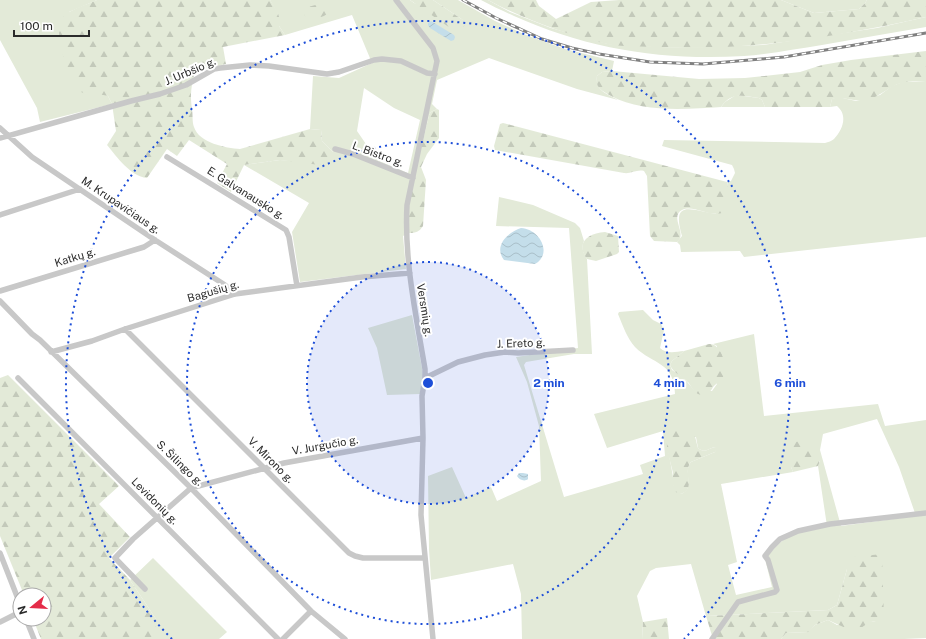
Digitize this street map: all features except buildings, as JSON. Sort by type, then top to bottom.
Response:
[{"type":"street","name":"Versmių g.","points":[[396,0],[433,48],[437,61],[407,206],[406,227],[410,274],[425,378],[422,396],[423,438],[421,508],[424,558],[433,639]]},
{"type":"street","name":"J. Urbšio g.","points":[[0,138],[160,94],[186,84],[214,69],[220,68],[250,65],[269,66],[326,74],[339,72],[374,60],[382,59],[402,61],[427,73],[435,74]]},
{"type":"street","name":"M. Krupavičiaus g.","points":[[0,128],[32,156],[155,240],[225,285],[235,294]]},
{"type":"street","name":"L. Bistro g.","points":[[335,149],[353,154],[413,178]]},
{"type":"street","name":"E. Galvanausko g.","points":[[167,157],[286,230],[289,237],[297,286]]},
{"type":"street","points":[[0,215],[80,189]]},
{"type":"street","name":"Katkų g.","points":[[0,291],[144,247],[155,240]]},
{"type":"street","name":"Bagušių g.","points":[[51,352],[92,341],[235,294],[362,277],[410,274]]},
{"type":"street","name":"S. Šilingo g.","points":[[0,301],[191,488],[312,611],[345,639]]},
{"type":"street","name":"V. Mirono g.","points":[[125,329],[343,547],[355,556],[363,558],[424,558]]},
{"type":"street","name":"J. Ereto g.","points":[[425,378],[458,362],[485,355],[505,352],[518,353],[573,350]]},
{"type":"street","name":"Levidonių g.","points":[[18,378],[278,639]]},
{"type":"street","name":"V. Jurgučio g.","points":[[145,589],[115,558],[133,539],[191,488],[284,463],[423,438]]},
{"type":"street","points":[[712,639],[738,602],[775,592],[777,590],[768,560],[765,556],[772,547],[786,535],[830,524],[926,513]]},
{"type":"street","points":[[0,553],[13,587]]},
{"type":"street","points":[[283,639],[312,611]]},
{"type":"street","points":[[0,622],[12,616]]},
{"type":"street","points":[[29,627],[34,639]]},
{"type":"green space","points":[[0,0],[97,0],[69,12],[84,93],[103,94],[108,96],[112,104],[40,122],[37,108],[0,40]]},
{"type":"green space","points":[[97,0],[270,0],[278,12],[280,19],[279,26],[285,35],[223,47],[226,64],[207,68],[194,75],[191,96],[194,127],[201,137],[207,141],[221,146],[240,149],[310,129],[321,130],[322,141],[333,152],[328,166],[280,160],[244,165],[231,192],[217,183],[227,164],[189,140],[177,156],[167,149],[147,178],[135,174],[107,145],[116,131],[112,104],[108,96],[84,93],[76,87],[67,68],[60,44],[59,24],[62,18],[74,10]]},
{"type":"green space","points":[[270,0],[410,0],[414,3],[463,20],[433,0],[458,0],[495,21],[526,35],[565,49],[614,61],[612,71],[602,72],[597,76],[597,81],[602,91],[618,100],[577,89],[489,58],[437,80],[432,104],[437,109],[429,115],[415,175],[409,233],[403,236],[406,269],[300,282],[292,232],[309,203],[244,165],[280,160],[294,161],[333,152],[322,141],[321,130],[310,129],[313,76],[339,78],[372,63],[352,15],[285,35],[279,26],[279,16]],"holes":[[[364,88],[394,108],[420,120],[408,173],[377,160],[357,131]]]},
{"type":"green space","points":[[410,0],[433,0],[463,20],[464,27],[461,30],[453,30]]},
{"type":"green space","points":[[481,0],[488,0],[510,12],[551,28],[608,44],[679,48],[763,45],[877,28],[926,17],[926,27],[764,54],[714,57],[685,56],[626,50],[569,37],[514,16]]},
{"type":"green space","points":[[488,0],[536,0],[539,6],[556,19],[591,2],[619,0],[781,0],[814,13],[859,9],[867,0],[926,0],[926,17],[824,37],[756,45],[687,48],[618,46],[561,31],[516,14]]},
{"type":"green space","points":[[781,0],[867,0],[859,9],[814,13]]},
{"type":"green space","points":[[319,4],[329,5],[332,10],[320,18],[305,16],[304,13],[308,7]]},
{"type":"green space","points":[[926,51],[926,82],[913,82],[896,85],[867,100],[840,98],[832,99],[830,107],[765,107],[762,100],[759,98],[738,96],[729,99],[721,107],[665,109],[636,105],[623,101],[604,92],[597,83],[597,76],[602,72],[612,71],[699,79],[745,78],[800,72],[822,65],[851,60]]},
{"type":"green space","points":[[903,82],[926,82],[926,237],[744,257],[740,251],[681,252],[680,245],[677,242],[682,236],[679,224],[679,216],[681,212],[691,209],[716,214],[728,185],[727,182],[731,181],[735,173],[732,165],[662,146],[664,140],[825,143],[834,139],[840,131],[843,122],[842,114],[837,106],[830,107],[832,99],[838,97],[856,101],[880,95],[892,86]]},
{"type":"green space","points":[[736,95],[759,98],[762,100],[765,107],[721,107],[725,102]]},
{"type":"green space","points":[[437,109],[439,110],[439,138],[427,154],[421,167],[426,180],[423,226],[417,232],[409,233],[408,225],[412,187],[429,115]]},
{"type":"green space","points":[[503,123],[727,182],[726,211],[715,214],[692,209],[682,210],[677,217],[681,235],[680,239],[677,242],[654,241],[650,236],[647,176],[644,171],[624,173],[495,150],[494,146],[500,124]]},
{"type":"green space","points":[[499,197],[533,205],[575,223],[580,228],[584,241],[583,248],[587,259],[592,354],[574,354],[526,362],[524,365],[564,497],[643,474],[640,465],[665,456],[663,431],[607,448],[594,414],[675,394],[674,383],[667,369],[635,347],[625,332],[618,314],[619,312],[643,310],[653,320],[661,324],[664,330],[660,348],[668,352],[684,351],[672,361],[670,365],[672,370],[683,377],[694,390],[712,391],[717,384],[717,346],[713,344],[754,334],[764,416],[878,404],[885,426],[926,420],[926,638],[781,639],[786,633],[808,632],[815,625],[828,620],[837,625],[871,621],[876,622],[847,569],[837,605],[828,610],[706,616],[691,564],[656,568],[650,571],[637,596],[643,622],[642,639],[522,639],[521,594],[513,564],[431,580],[428,476],[452,467],[466,498],[491,487],[497,501],[541,481],[539,426],[527,382],[516,357],[578,348],[569,228],[496,226]],"holes":[[[877,419],[899,467],[916,516],[841,526],[820,450],[823,434]],[[696,437],[698,448],[700,450],[705,451],[716,447],[715,452],[691,462],[688,470],[688,488],[681,494],[674,487],[667,439]],[[820,461],[818,466],[827,526],[789,536],[774,548],[765,559],[772,587],[736,595],[728,565],[737,562],[721,484],[793,472],[791,467]]]},
{"type":"green space","points":[[605,232],[618,236],[619,252],[596,261],[587,259],[582,248],[585,240],[593,234]]},
{"type":"green space","points":[[412,315],[423,377],[420,394],[387,395],[377,348],[368,328]]},
{"type":"green space","points":[[709,344],[714,345],[721,352],[725,369],[721,380],[709,393],[701,395],[698,394],[688,382],[675,372],[670,365],[672,361],[684,351]]},
{"type":"green space","points":[[8,375],[119,486],[99,504],[130,537],[109,558],[130,580],[156,619],[156,639],[41,639],[36,627],[52,627],[52,587],[21,587],[0,536],[0,378]]},
{"type":"green space","points":[[678,430],[693,433],[700,450],[705,451],[716,447],[717,449],[715,452],[691,462],[688,470],[688,488],[681,494],[677,493],[673,486],[673,473],[667,444],[667,439],[670,433]]},
{"type":"green space","points":[[800,441],[810,444],[816,449],[819,453],[820,461],[818,466],[793,472],[789,448],[795,442]]},
{"type":"green space","points":[[882,554],[884,620],[876,622],[871,621],[858,630],[850,630],[828,620],[815,625],[809,632],[786,633],[781,639],[713,639],[706,616],[828,610],[837,605],[847,569],[854,557]]},
{"type":"green space","points":[[153,558],[227,632],[219,639],[156,639],[156,619],[130,580]]},
{"type":"green space","points":[[667,618],[669,639],[642,639],[643,622]]},
{"type":"water","points":[[431,21],[454,35],[454,40],[451,41],[430,28],[428,23]]},
{"type":"water","points":[[521,228],[528,229],[534,233],[539,237],[542,243],[543,254],[540,260],[535,264],[504,260],[501,255],[501,245],[504,240],[511,233]]},
{"type":"water","points":[[519,473],[528,474],[528,479],[519,479],[517,476]]},
{"type":"railway","points":[[463,0],[496,18],[542,39],[599,54],[650,62],[703,64],[784,57],[926,33]]}]
